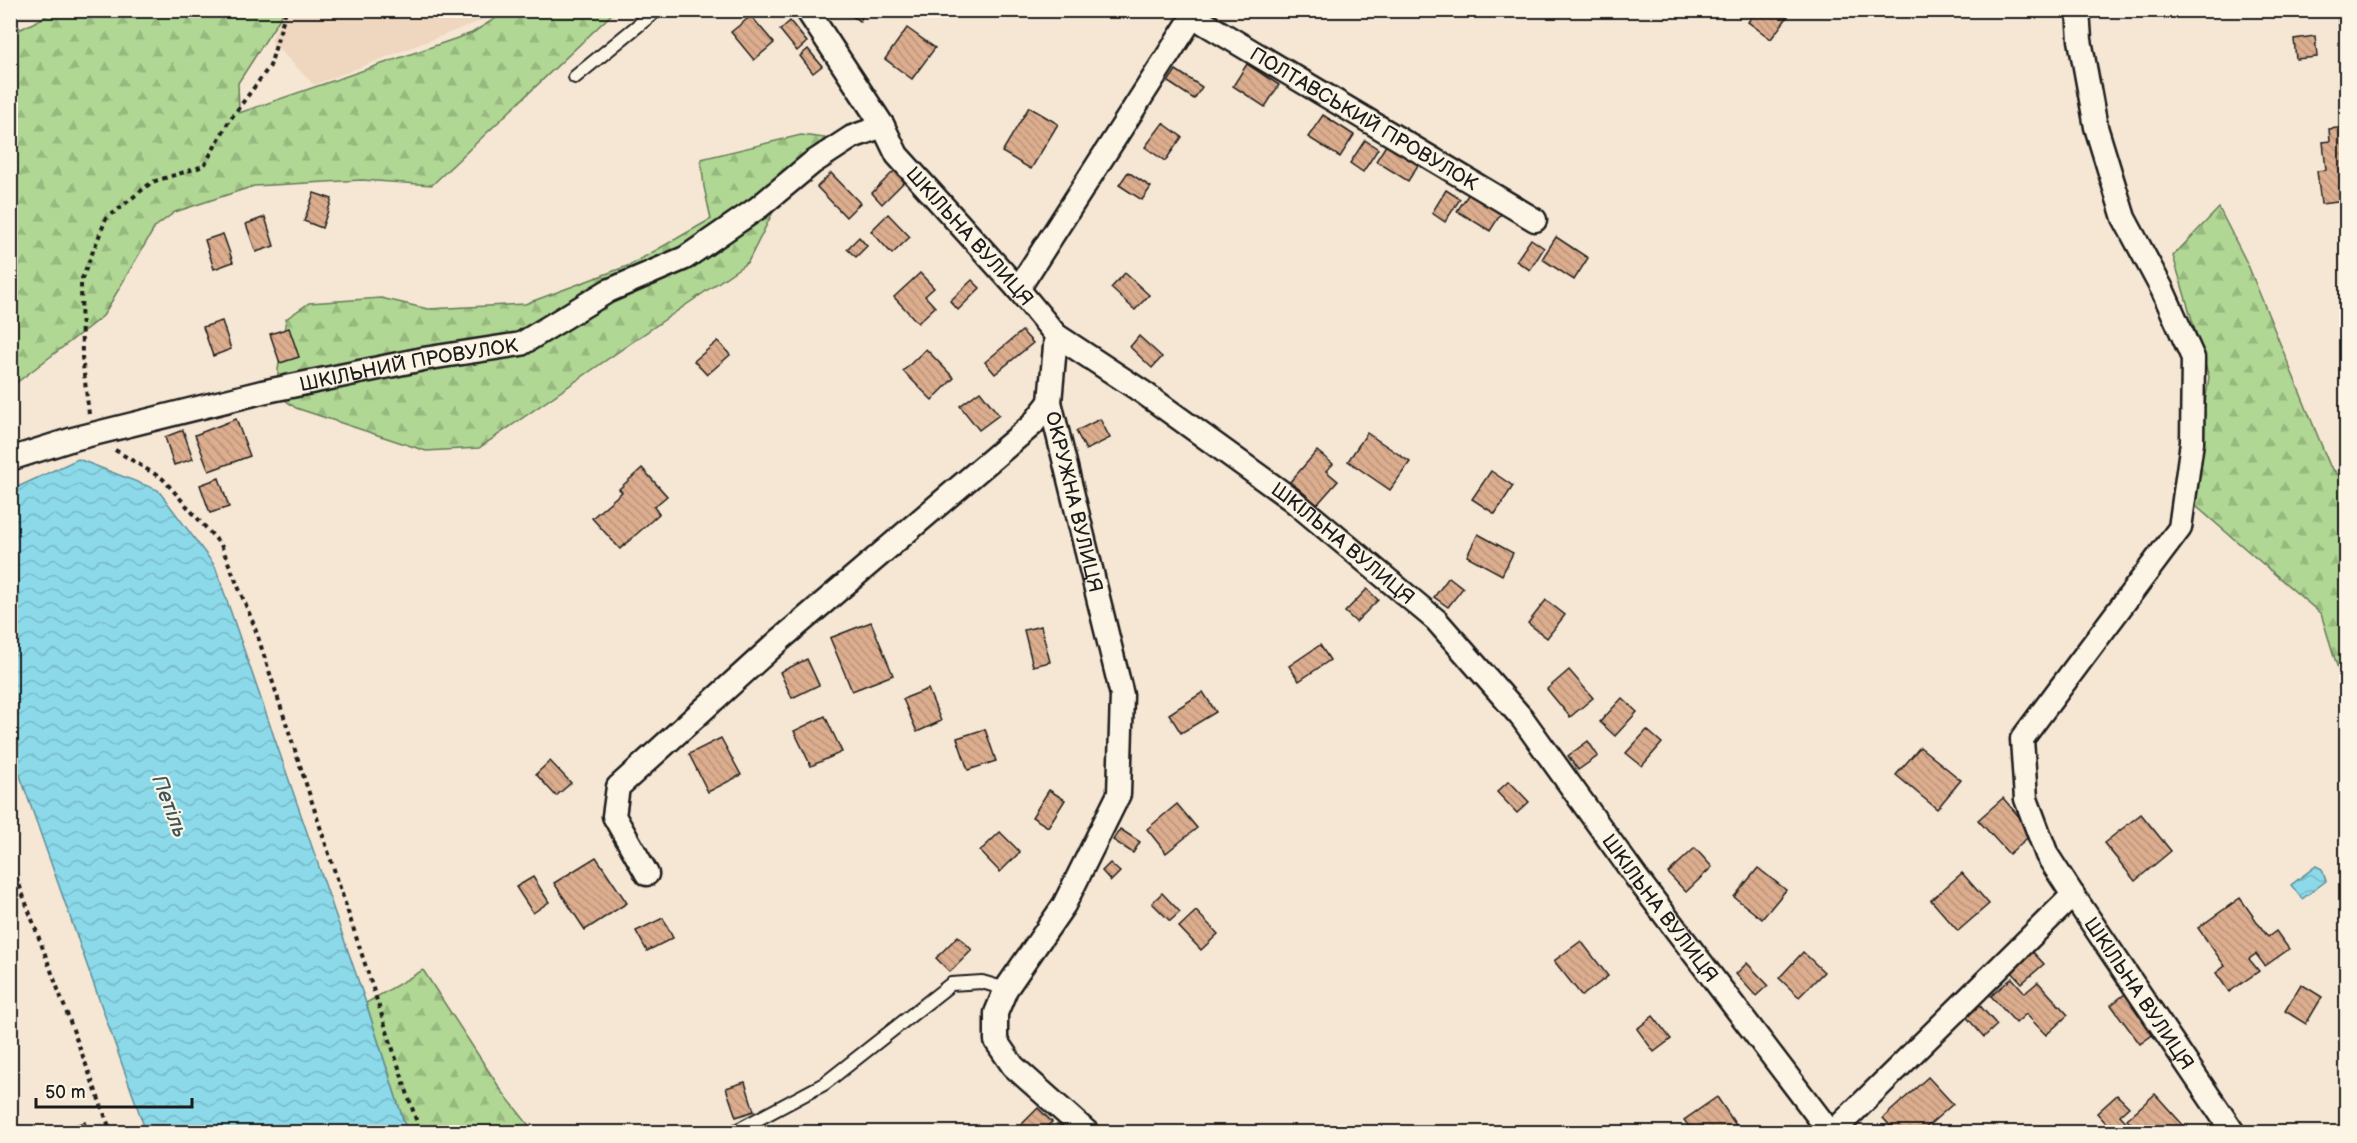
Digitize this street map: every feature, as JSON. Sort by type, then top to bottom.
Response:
[{"type":"street","name":"ШКІЛЬНА ВУЛИЦЯ","points":[[807,10],[883,126],[897,155],[1018,289],[1056,335],[1144,393],[1291,499],[1436,620],[1522,718],[1636,877],[1832,1132],[2073,895],[2233,1132]]},
{"type":"street","points":[[2073,895],[2047,855],[2026,799],[2022,739],[2180,528],[2192,442],[2193,358],[2162,289],[2124,218],[2096,127],[2080,40],[2078,10]]},
{"type":"street","name":"ПОЛТАВСЬКИЙ ПРОВУЛОК","points":[[1018,289],[1195,14],[1535,220]]},
{"type":"street","name":"ШКІЛЬНИЙ ПРОВУЛОК","points":[[10,459],[91,435],[262,392],[423,359],[520,344],[608,291],[685,258],[759,207],[812,163],[852,137],[883,126]]},
{"type":"street","points":[[1050,402],[1056,335]]},
{"type":"street","name":"ОКРУЖНА ВУЛИЦЯ","points":[[647,874],[614,816],[618,787],[781,639],[1032,425],[1050,402]]},
{"type":"street","name":"ОКРУЖНА ВУЛИЦЯ","points":[[1050,402],[1122,695],[1119,794],[1064,905],[1006,989],[996,1013],[996,1041],[1013,1066],[1087,1132]]},
{"type":"lane","points":[[575,77],[657,10]]},
{"type":"lane","points":[[734,1132],[824,1084],[951,984],[982,982],[1006,989]]},
{"type":"path","points":[[286,10],[270,66],[229,122],[204,165],[152,182],[106,219],[81,281],[82,357],[91,435],[163,479],[221,546],[254,625],[420,1132]]},
{"type":"path","points":[[10,860],[111,1132]]},
{"type":"shaded area","points":[[284,10],[506,11],[314,85],[271,41]]},
{"type":"green space","points":[[52,10],[283,11],[238,83],[239,113],[472,33],[507,11],[615,11],[432,185],[362,180],[254,186],[175,212],[155,227],[103,316],[11,387],[11,21],[21,29],[45,17]]},
{"type":"green space","points":[[801,135],[825,138],[792,174],[748,262],[479,448],[426,451],[296,408],[278,395],[278,370],[286,319],[309,303],[381,298],[428,309],[525,304],[630,265],[711,219],[701,159]]},
{"type":"green space","points":[[2219,208],[2248,265],[2330,466],[2346,483],[2346,685],[2342,682],[2321,614],[2190,501],[2209,377],[2173,256]]},
{"type":"green space","points":[[423,970],[501,1090],[534,1132],[407,1132],[366,1003]]},
{"type":"water","name":"Петіль","points":[[78,459],[158,490],[215,566],[366,1003],[407,1132],[146,1132],[11,750],[11,490]]},
{"type":"water","points":[[2316,866],[2322,869],[2326,881],[2302,899],[2291,885]]},
{"type":"building","points":[[842,10],[866,10],[860,21]]},
{"type":"building","points":[[1756,10],[1784,10],[1789,15],[1771,39],[1748,22]]},
{"type":"building","points":[[2337,10],[2346,10],[2346,33],[2340,34]]},
{"type":"building","points":[[751,16],[774,43],[754,60],[731,32]]},
{"type":"building","points":[[790,21],[807,42],[797,51],[780,30]]},
{"type":"building","points":[[907,28],[935,48],[912,79],[885,59]]},
{"type":"building","points":[[2315,36],[2317,57],[2296,59],[2294,39]]},
{"type":"building","points":[[808,49],[822,66],[813,73],[800,56]]},
{"type":"building","points":[[1247,64],[1279,85],[1265,107],[1233,86]]},
{"type":"building","points":[[1176,70],[1202,87],[1194,99],[1168,82]]},
{"type":"building","points":[[1029,107],[1058,124],[1031,169],[1002,152]]},
{"type":"building","points":[[1323,115],[1354,135],[1340,157],[1308,137]]},
{"type":"building","points":[[1163,123],[1182,137],[1165,161],[1145,147]]},
{"type":"building","points":[[2346,127],[2346,201],[2321,204],[2317,171],[2326,170],[2323,142],[2330,141],[2329,129]]},
{"type":"building","points":[[1390,139],[1422,159],[1408,181],[1376,161]]},
{"type":"building","points":[[1365,140],[1378,149],[1363,172],[1350,163]]},
{"type":"building","points":[[896,169],[906,180],[882,204],[872,193]]},
{"type":"building","points":[[1128,172],[1151,187],[1142,200],[1119,185]]},
{"type":"building","points":[[831,173],[860,203],[846,217],[817,187]]},
{"type":"building","points":[[1472,189],[1504,209],[1490,231],[1457,211]]},
{"type":"building","points":[[1446,190],[1460,199],[1445,222],[1432,213]]},
{"type":"building","points":[[314,193],[332,199],[322,228],[304,221]]},
{"type":"building","points":[[888,214],[910,237],[892,254],[871,231]]},
{"type":"building","points":[[265,217],[274,246],[256,252],[246,224]]},
{"type":"building","points":[[223,234],[233,262],[214,269],[205,240]]},
{"type":"building","points":[[859,237],[867,246],[856,257],[847,249]]},
{"type":"building","points":[[1556,237],[1588,258],[1574,280],[1542,259]]},
{"type":"building","points":[[1531,239],[1544,248],[1530,270],[1516,261]]},
{"type":"building","points":[[920,273],[934,288],[925,296],[935,307],[918,323],[894,297]]},
{"type":"building","points":[[1125,273],[1149,295],[1135,310],[1111,288]]},
{"type":"building","points":[[972,280],[980,288],[958,310],[950,301]]},
{"type":"building","points":[[222,321],[231,349],[213,356],[203,327]]},
{"type":"building","points":[[289,328],[299,357],[280,363],[270,334]]},
{"type":"building","points":[[1022,331],[1033,343],[995,374],[985,362]]},
{"type":"building","points":[[1139,336],[1162,357],[1152,368],[1130,347]]},
{"type":"building","points":[[718,341],[730,355],[707,375],[694,361]]},
{"type":"building","points":[[926,349],[954,378],[932,400],[903,371]]},
{"type":"building","points":[[980,391],[999,415],[979,430],[960,406]]},
{"type":"building","points":[[236,419],[250,456],[209,471],[195,435]]},
{"type":"building","points":[[1100,419],[1110,438],[1086,450],[1076,431]]},
{"type":"building","points":[[183,430],[193,459],[174,465],[165,437]]},
{"type":"building","points":[[1367,433],[1410,462],[1390,490],[1348,461]]},
{"type":"building","points":[[1317,451],[1333,464],[1326,471],[1338,481],[1315,507],[1289,483]]},
{"type":"building","points":[[642,468],[667,496],[654,507],[659,514],[620,549],[592,518],[622,492],[619,489]]},
{"type":"building","points":[[1491,471],[1513,486],[1495,514],[1472,499]]},
{"type":"building","points":[[219,478],[229,507],[210,513],[200,485]]},
{"type":"building","points":[[1478,534],[1513,553],[1502,575],[1467,556]]},
{"type":"building","points":[[1449,577],[1463,588],[1448,607],[1434,597]]},
{"type":"building","points":[[1367,589],[1378,600],[1356,622],[1345,612]]},
{"type":"building","points":[[1546,600],[1565,615],[1547,638],[1528,623]]},
{"type":"building","points":[[871,622],[893,675],[852,691],[830,638]]},
{"type":"building","points":[[1041,626],[1050,662],[1033,666],[1024,630]]},
{"type":"building","points":[[1320,645],[1330,660],[1299,681],[1289,666]]},
{"type":"building","points":[[807,659],[819,685],[792,698],[780,672]]},
{"type":"building","points":[[1569,670],[1593,698],[1570,717],[1547,689]]},
{"type":"building","points":[[928,689],[941,721],[917,732],[903,699]]},
{"type":"building","points":[[1203,692],[1216,712],[1181,733],[1169,714]]},
{"type":"building","points":[[1622,698],[1637,712],[1615,736],[1600,722]]},
{"type":"building","points":[[825,716],[842,752],[811,766],[794,731]]},
{"type":"building","points":[[985,729],[996,761],[968,770],[957,738]]},
{"type":"building","points":[[1647,730],[1662,743],[1642,766],[1626,753]]},
{"type":"building","points":[[721,738],[741,775],[708,792],[689,754]]},
{"type":"building","points":[[1588,741],[1598,756],[1578,770],[1568,756]]},
{"type":"building","points":[[1920,747],[1961,780],[1937,809],[1896,775]]},
{"type":"building","points":[[550,761],[571,783],[556,796],[536,774]]},
{"type":"building","points":[[1509,781],[1529,802],[1517,813],[1497,792]]},
{"type":"building","points":[[1049,790],[1065,800],[1048,827],[1032,817]]},
{"type":"building","points":[[2003,798],[2033,833],[2009,854],[1978,820]]},
{"type":"building","points":[[1177,804],[1197,828],[1166,853],[1147,829]]},
{"type":"building","points":[[2141,814],[2171,851],[2135,881],[2104,843]]},
{"type":"building","points":[[1120,829],[1140,842],[1133,853],[1113,840]]},
{"type":"building","points":[[1000,832],[1020,852],[1000,872],[980,851]]},
{"type":"building","points":[[1695,848],[1712,867],[1686,892],[1668,873]]},
{"type":"building","points":[[596,857],[627,903],[585,930],[554,883]]},
{"type":"building","points":[[1110,863],[1120,872],[1111,881],[1102,871]]},
{"type":"building","points":[[1758,868],[1786,890],[1762,919],[1734,897]]},
{"type":"building","points":[[1962,873],[1989,904],[1958,931],[1931,900]]},
{"type":"building","points":[[533,877],[549,902],[533,913],[516,887]]},
{"type":"building","points":[[1162,893],[1180,912],[1170,921],[1152,903]]},
{"type":"building","points":[[2240,898],[2268,937],[2276,931],[2289,949],[2265,966],[2256,954],[2249,959],[2259,971],[2229,992],[2216,973],[2225,966],[2198,928]]},
{"type":"building","points":[[1196,911],[1218,934],[1201,950],[1179,927]]},
{"type":"building","points":[[663,918],[673,938],[647,951],[636,931]]},
{"type":"building","points":[[958,936],[972,950],[950,972],[936,958]]},
{"type":"building","points":[[1581,941],[1608,976],[1582,996],[1554,961]]},
{"type":"building","points":[[2031,950],[2044,964],[2022,983],[2010,970]]},
{"type":"building","points":[[1803,952],[1824,972],[1799,997],[1779,978]]},
{"type":"building","points":[[1747,963],[1768,985],[1756,996],[1736,974]]},
{"type":"building","points":[[2012,978],[2025,993],[2038,982],[2068,1015],[2046,1035],[2026,1014],[2016,1023],[1991,996]]},
{"type":"building","points":[[2301,984],[2322,997],[2306,1024],[2285,1011]]},
{"type":"building","points":[[2125,994],[2155,1033],[2140,1044],[2111,1005]]},
{"type":"building","points":[[1976,1001],[1997,1025],[1984,1037],[1963,1013]]},
{"type":"building","points":[[1653,1016],[1671,1039],[1654,1052],[1637,1029]]},
{"type":"building","points":[[1928,1077],[1953,1104],[1921,1132],[1896,1132],[1883,1118]]},
{"type":"building","points":[[745,1082],[754,1111],[736,1117],[726,1088]]},
{"type":"building","points":[[2155,1094],[2183,1125],[2174,1132],[2139,1132],[2127,1119]]},
{"type":"building","points":[[2117,1095],[2129,1107],[2120,1115],[2128,1124],[2118,1132],[2114,1132],[2097,1113]]},
{"type":"building","points":[[1717,1097],[1736,1125],[1725,1132],[1693,1132],[1684,1120]]},
{"type":"building","points":[[1038,1108],[1052,1122],[1041,1132],[1020,1132],[1017,1129]]},
{"type":"building","points":[[85,1122],[88,1132],[51,1132]]}]
